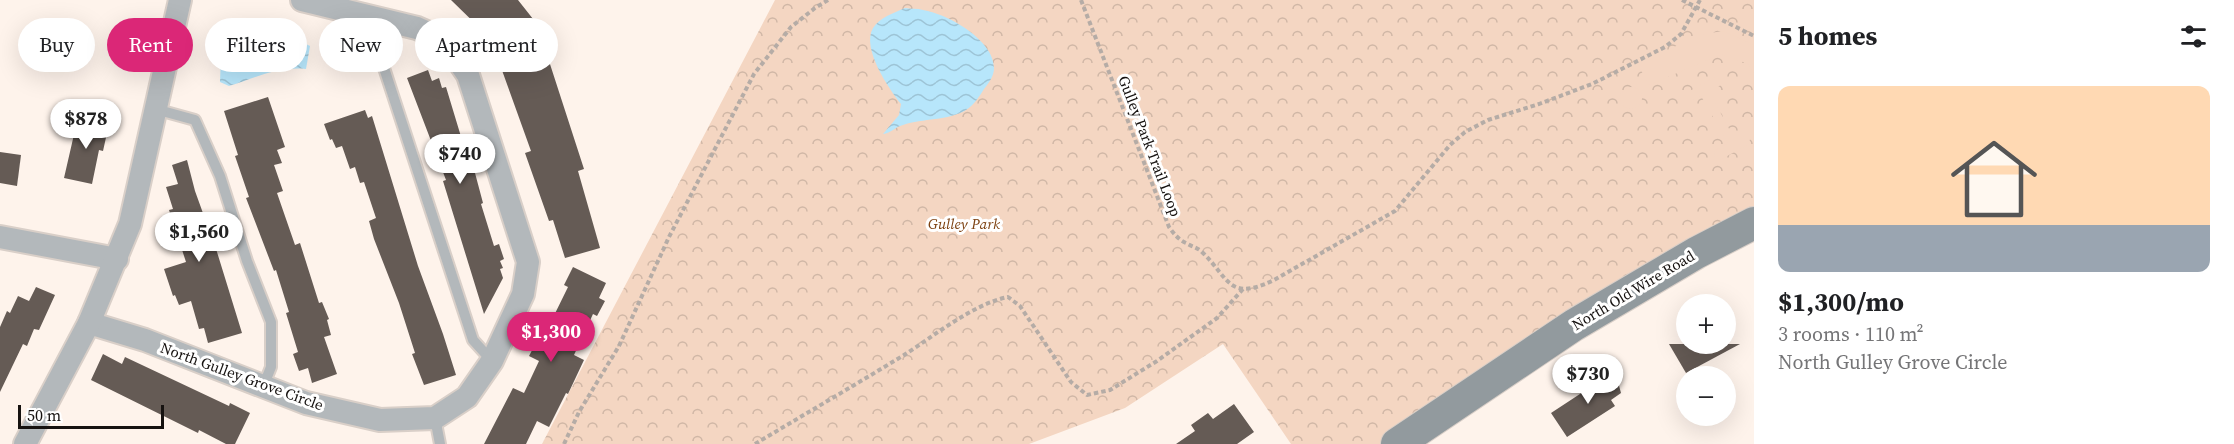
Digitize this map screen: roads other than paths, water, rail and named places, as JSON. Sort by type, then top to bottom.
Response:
[{"type":"street","points":[[25,444],[89,323],[130,224],[180,0]]},
{"type":"street","points":[[302,0],[417,28],[444,40],[468,75],[528,262],[523,294],[492,361],[468,397],[435,418]]},
{"type":"street","name":"North Old Wire Road","points":[[1397,444],[1574,325],[1696,253],[1754,223]]},
{"type":"street","points":[[0,237],[117,259]]},
{"type":"street","name":"North Gulley Grove Circle","points":[[89,323],[145,340],[306,403],[380,420],[435,418]]},
{"type":"lane","points":[[367,16],[473,340],[492,361]]},
{"type":"lane","points":[[155,109],[195,120],[220,176],[247,261],[271,322],[271,367],[263,387]]},
{"type":"lane","points":[[435,418],[440,444]]},
{"type":"water","points":[[905,8],[933,12],[968,30],[986,48],[992,58],[994,71],[978,98],[959,114],[903,125],[883,134],[899,115],[901,104],[878,68],[873,57],[870,36],[879,21]]},
{"type":"water","points":[[307,44],[310,46],[307,63]]},
{"type":"water","points":[[220,72],[272,72],[229,86],[220,82]]},
{"type":"park label","name":"Gulley Park","points":[[964,223]]}]
